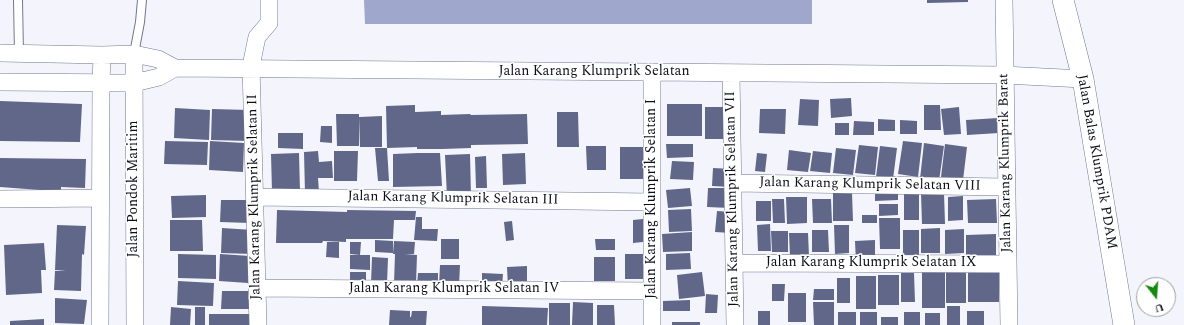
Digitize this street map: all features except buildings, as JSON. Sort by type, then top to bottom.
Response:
[{"type":"street","name":"Jalan Karang Klumprik Selatan II","points":[[258,325],[251,69],[254,46],[257,38],[268,23],[269,0]]},
{"type":"street","name":"Jalan Karang Klumprik Barat","points":[[1004,0],[1012,75],[1006,187],[1009,325]]},
{"type":"street","name":"Jalan Balas Klumprik PDAM","points":[[1063,0],[1083,79],[1124,325]]},
{"type":"street","name":"Jalan Karang Klumprik Selatan","points":[[0,53],[102,55],[134,54],[158,59],[176,68],[1012,75],[1083,79]]},
{"type":"street","name":"Jalan Pondok Maritim","points":[[134,54],[135,325]]},
{"type":"street","points":[[100,325],[102,55]]},
{"type":"street","name":"Jalan Karang Klumprik Selatan","points":[[0,82],[134,82],[159,77],[176,68]]},
{"type":"street","name":"Jalan Karang Klumprik Selatan I","points":[[652,72],[652,325]]},
{"type":"street","name":"Jalan Karang Klumprik Selatan VII","points":[[731,73],[735,325]]},
{"type":"street","name":"Jalan Karang Klumprik Selatan VIII","points":[[733,183],[1006,187]]},
{"type":"street","name":"Jalan Karang Klumprik Selatan III","points":[[255,196],[652,202]]},
{"type":"street","points":[[0,199],[100,198]]},
{"type":"street","name":"Jalan Karang Klumprik Selatan IX","points":[[734,263],[1008,264]]},
{"type":"street","name":"Jalan Karang Klumprik Selatan IV","points":[[257,288],[652,290]]},
{"type":"lane","points":[[18,0],[17,14],[19,54]]},
{"type":"lane","points":[[134,54],[140,22],[142,0]]},
{"type":"water","points":[[364,0],[812,0],[812,24],[365,24]]}]
